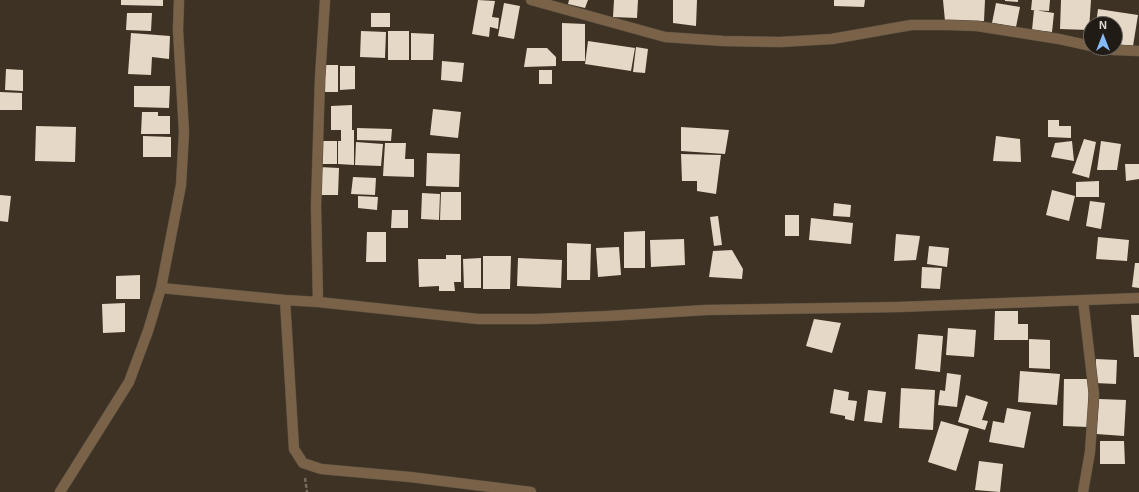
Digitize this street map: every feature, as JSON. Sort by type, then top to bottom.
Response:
[{"type":"street","points":[[60,492],[129,382],[148,331],[161,288],[181,185],[184,132],[178,30],[179,0]]},
{"type":"street","points":[[318,302],[316,206],[320,78],[325,0]]},
{"type":"street","points":[[531,0],[665,38],[780,42],[832,39],[911,25],[948,25],[991,28],[1083,45]]},
{"type":"street","points":[[1123,50],[1139,51]]},
{"type":"street","points":[[161,288],[318,302],[478,319],[536,319],[706,310],[899,307],[1139,298]]},
{"type":"street","points":[[285,300],[294,449],[303,463],[321,469],[410,477],[531,492]]},
{"type":"street","points":[[1083,300],[1094,394],[1090,452],[1083,492]]},
{"type":"building","points":[[121,0],[163,0],[163,6],[121,5]]},
{"type":"building","points":[[478,0],[495,1],[492,17],[499,18],[498,29],[490,27],[489,37],[472,34]]},
{"type":"building","points":[[569,0],[588,0],[585,8],[568,4]]},
{"type":"building","points":[[614,0],[638,0],[637,18],[613,17]]},
{"type":"building","points":[[673,0],[697,0],[696,26],[673,23]]},
{"type":"building","points":[[834,0],[865,0],[864,7],[834,6]]},
{"type":"building","points":[[943,0],[985,0],[984,21],[945,21]]},
{"type":"building","points":[[1018,0],[1018,2],[1005,1]]},
{"type":"building","points":[[1032,0],[1050,0],[1049,11],[1031,10]]},
{"type":"building","points":[[1061,0],[1091,0],[1090,16],[1083,16],[1083,30],[1060,29]]},
{"type":"building","points":[[504,3],[520,6],[514,39],[498,36]]},
{"type":"building","points":[[996,3],[1020,7],[1016,27],[992,23]]},
{"type":"building","points":[[1098,9],[1138,15],[1133,46],[1123,45],[1123,16],[1097,16]]},
{"type":"building","points":[[1034,10],[1054,13],[1052,32],[1032,30]]},
{"type":"building","points":[[127,13],[152,13],[151,31],[126,30]]},
{"type":"building","points":[[371,13],[390,13],[390,27],[371,27]]},
{"type":"building","points":[[562,23],[585,24],[585,61],[562,61]]},
{"type":"building","points":[[361,31],[386,32],[385,58],[360,57]]},
{"type":"building","points":[[388,31],[409,31],[409,60],[388,60]]},
{"type":"building","points":[[131,33],[170,36],[169,59],[152,57],[151,75],[128,74]]},
{"type":"building","points":[[411,33],[434,34],[433,60],[411,60]]},
{"type":"building","points":[[588,41],[635,48],[631,71],[585,64]]},
{"type":"building","points":[[636,47],[648,49],[645,73],[633,72]]},
{"type":"building","points":[[527,48],[547,48],[556,57],[556,66],[524,67]]},
{"type":"building","points":[[442,61],[464,63],[462,82],[441,80]]},
{"type":"building","points":[[322,65],[338,65],[338,92],[321,92]]},
{"type":"building","points":[[340,66],[355,66],[355,89],[340,90]]},
{"type":"building","points":[[6,69],[23,70],[23,91],[5,90]]},
{"type":"building","points":[[539,70],[552,70],[552,84],[539,84]]},
{"type":"building","points":[[134,86],[170,86],[169,108],[134,107]]},
{"type":"building","points":[[0,92],[22,93],[22,110],[0,110]]},
{"type":"building","points":[[352,105],[354,165],[338,164],[338,141],[341,141],[341,130],[331,130],[331,106]]},
{"type":"building","points":[[433,109],[461,112],[458,138],[430,135]]},
{"type":"building","points":[[142,112],[158,112],[158,116],[170,116],[170,134],[141,134]]},
{"type":"building","points":[[1048,120],[1059,120],[1059,126],[1071,126],[1071,138],[1048,137]]},
{"type":"building","points":[[36,126],[76,127],[75,162],[35,161]]},
{"type":"building","points":[[681,127],[729,130],[725,154],[681,151]]},
{"type":"building","points":[[357,128],[392,129],[391,141],[357,140]]},
{"type":"building","points":[[143,136],[171,137],[171,157],[143,157]]},
{"type":"building","points":[[996,136],[1020,139],[1021,162],[993,161]]},
{"type":"building","points":[[1084,139],[1096,142],[1089,178],[1072,173]]},
{"type":"building","points":[[322,141],[337,141],[337,164],[322,164]]},
{"type":"building","points":[[1072,141],[1074,161],[1051,157],[1055,143]]},
{"type":"building","points":[[1101,141],[1121,144],[1117,170],[1097,170]]},
{"type":"building","points":[[356,142],[383,144],[381,166],[355,165]]},
{"type":"building","points":[[385,143],[406,143],[405,159],[414,159],[414,177],[383,176]]},
{"type":"building","points":[[427,153],[460,154],[459,187],[426,186]]},
{"type":"building","points":[[681,154],[721,155],[716,194],[697,191],[697,181],[682,181]]},
{"type":"building","points":[[1125,164],[1139,164],[1139,179],[1126,181]]},
{"type":"building","points":[[319,167],[339,168],[338,195],[321,195],[322,179],[318,179]]},
{"type":"building","points":[[353,177],[376,178],[375,195],[351,194]]},
{"type":"building","points":[[1099,181],[1099,197],[1076,197],[1076,182]]},
{"type":"building","points":[[1052,190],[1075,196],[1069,221],[1046,215]]},
{"type":"building","points":[[441,192],[461,192],[461,220],[440,220]]},
{"type":"building","points":[[422,193],[440,194],[439,220],[421,219]]},
{"type":"building","points":[[0,195],[11,196],[8,222],[0,221]]},
{"type":"building","points":[[358,196],[378,197],[377,210],[358,208]]},
{"type":"building","points":[[1090,201],[1105,203],[1101,229],[1086,226]]},
{"type":"building","points":[[834,203],[851,205],[850,217],[833,216]]},
{"type":"building","points":[[392,210],[408,210],[408,228],[391,228]]},
{"type":"building","points":[[785,215],[799,215],[799,236],[785,236]]},
{"type":"building","points":[[718,216],[722,245],[714,246],[710,217]]},
{"type":"building","points":[[811,218],[853,223],[851,244],[809,240]]},
{"type":"building","points":[[645,231],[645,268],[624,268],[624,232]]},
{"type":"building","points":[[367,232],[386,232],[386,262],[366,262]]},
{"type":"building","points":[[896,234],[920,236],[916,260],[894,261]]},
{"type":"building","points":[[1098,237],[1129,240],[1127,261],[1096,259]]},
{"type":"building","points":[[684,239],[685,265],[651,267],[650,240]]},
{"type":"building","points":[[567,243],[591,244],[590,280],[567,280]]},
{"type":"building","points":[[929,246],[949,248],[947,267],[927,264]]},
{"type":"building","points":[[619,247],[621,275],[598,277],[596,248]]},
{"type":"building","points":[[732,250],[743,269],[742,279],[709,277],[713,251]]},
{"type":"building","points":[[446,255],[461,255],[461,282],[454,282],[455,291],[439,291],[439,286],[419,287],[418,259],[446,259]]},
{"type":"building","points":[[483,256],[511,256],[510,289],[483,289]]},
{"type":"building","points":[[481,258],[481,288],[464,288],[463,259]]},
{"type":"building","points":[[518,258],[562,260],[561,288],[517,286]]},
{"type":"building","points":[[1135,263],[1139,263],[1139,288],[1132,287]]},
{"type":"building","points":[[922,267],[942,268],[940,289],[921,288]]},
{"type":"building","points":[[140,275],[140,299],[116,299],[116,276]]},
{"type":"building","points":[[125,303],[125,332],[103,333],[102,304]]},
{"type":"building","points":[[995,311],[1018,311],[1018,324],[1028,324],[1028,340],[994,340]]},
{"type":"building","points":[[1131,315],[1139,315],[1139,357],[1134,357]]},
{"type":"building","points":[[814,319],[841,323],[832,353],[806,346]]},
{"type":"building","points":[[948,328],[976,330],[974,357],[946,355]]},
{"type":"building","points":[[918,334],[943,336],[940,372],[915,369]]},
{"type":"building","points":[[1029,339],[1050,340],[1050,369],[1029,368]]},
{"type":"building","points":[[1096,359],[1117,360],[1116,384],[1095,383]]},
{"type":"building","points":[[1020,371],[1060,374],[1057,405],[1018,402]]},
{"type":"building","points":[[947,373],[961,375],[957,407],[938,405],[940,390],[945,391]]},
{"type":"building","points":[[1064,379],[1089,379],[1088,427],[1063,426]]},
{"type":"building","points":[[901,388],[935,390],[933,430],[899,428]]},
{"type":"building","points":[[834,389],[849,392],[848,400],[857,401],[854,421],[845,419],[845,416],[830,413]]},
{"type":"building","points":[[868,390],[886,392],[882,423],[864,421]]},
{"type":"building","points":[[966,395],[988,402],[982,420],[988,421],[985,430],[958,422]]},
{"type":"building","points":[[1099,399],[1126,400],[1124,436],[1096,434]]},
{"type":"building","points":[[1007,408],[1031,412],[1024,448],[989,442],[993,421],[1004,423]]},
{"type":"building","points":[[941,421],[969,429],[956,471],[928,462]]},
{"type":"building","points":[[1100,441],[1124,441],[1125,464],[1100,464]]},
{"type":"building","points":[[979,461],[1003,464],[1000,492],[975,490]]}]
